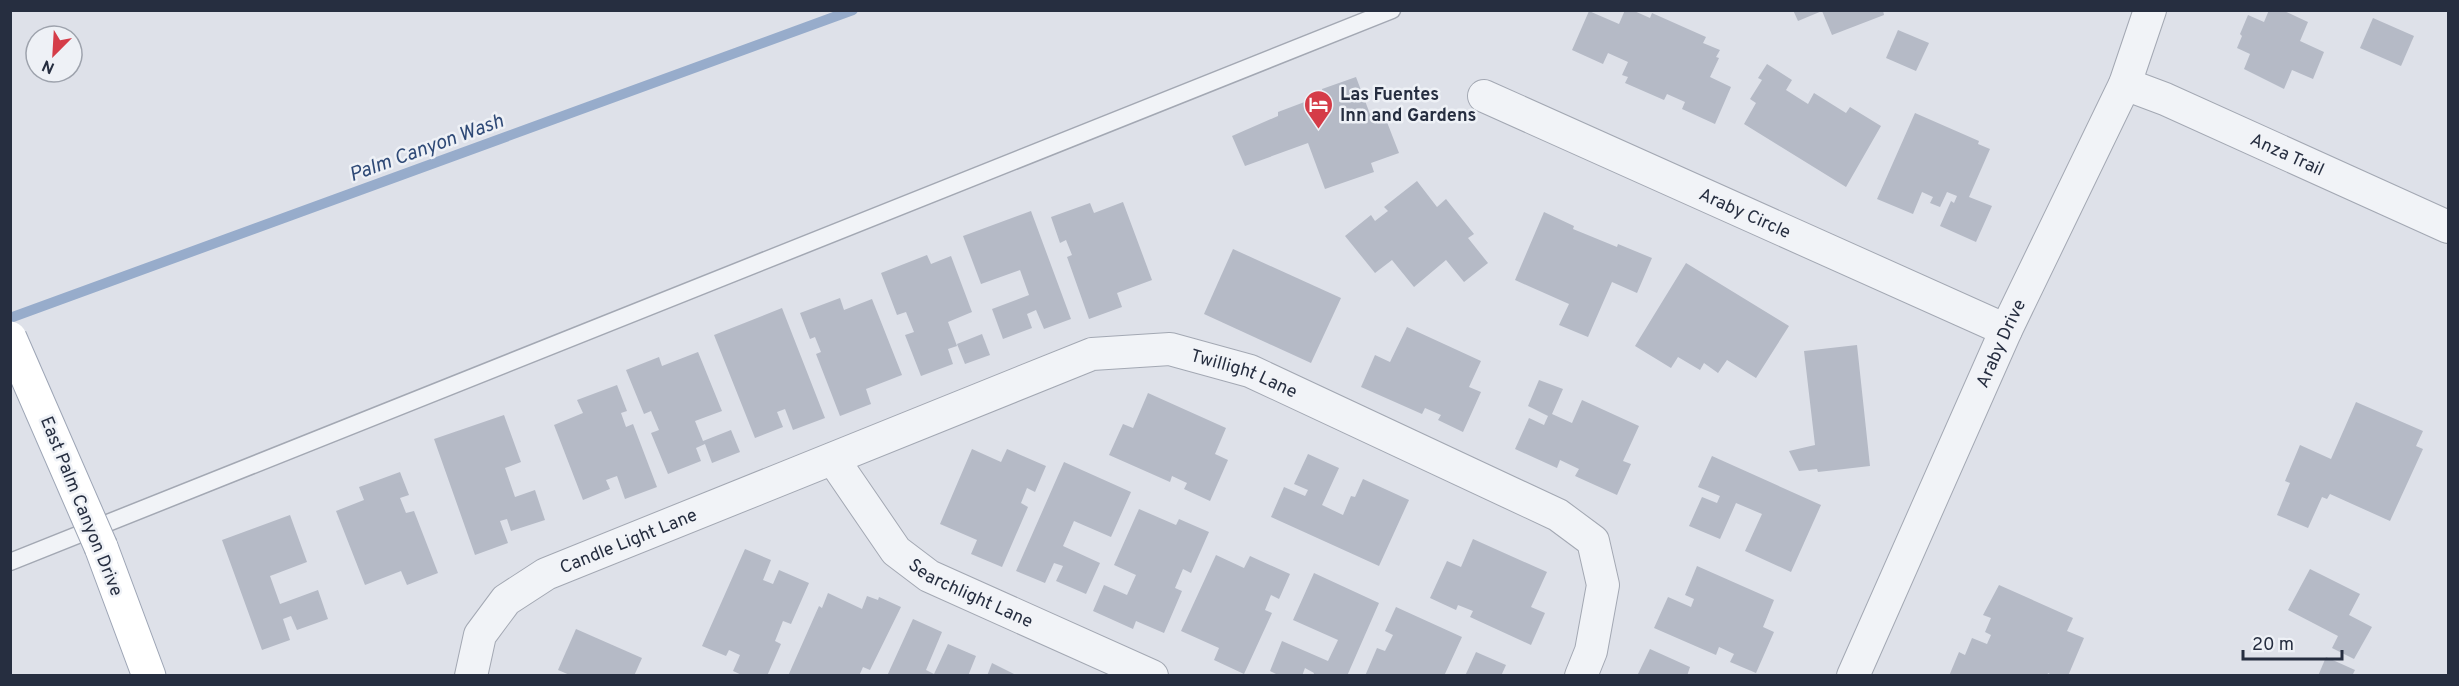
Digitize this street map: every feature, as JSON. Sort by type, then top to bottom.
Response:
[{"type":"main road","name":"East Palm Canyon Drive","points":[[10,338],[100,547],[149,675]]},
{"type":"street","name":"Araby Drive","points":[[1853,675],[2006,330],[2125,84],[2150,10]]},
{"type":"street","name":"Anza Trail","points":[[2125,84],[2165,99],[2448,227]]},
{"type":"street","name":"Araby Circle","points":[[1484,96],[2006,330]]},
{"type":"street","name":"Twillight Lane","points":[[833,459],[1092,354],[1170,349],[1251,371],[1558,515],[1593,541],[1603,585],[1591,651],[1581,675]]},
{"type":"street","name":"Candle Light Lane","points":[[471,675],[480,635],[500,608],[506,600],[546,574],[833,459]]},
{"type":"street","name":"Searchlight Lane","points":[[833,459],[896,551],[928,576],[1152,675]]},
{"type":"lane","points":[[10,562],[1392,10]]},
{"type":"building","points":[[1625,10],[1632,10],[1650,18],[1652,13],[1706,37],[1703,43],[1720,50],[1716,57],[1719,58],[1710,77],[1731,87],[1715,124],[1682,109],[1685,102],[1667,94],[1664,100],[1625,83],[1628,77],[1622,75],[1628,62],[1608,53],[1603,64],[1572,50],[1589,11],[1619,24]]},
{"type":"building","points":[[1793,10],[1883,10],[1884,15],[1832,35],[1822,11],[1798,21]]},
{"type":"building","points":[[2269,10],[2282,10],[2308,22],[2300,41],[2324,52],[2313,79],[2292,70],[2284,89],[2244,69],[2250,54],[2237,48],[2248,15],[2264,22]]},
{"type":"building","points":[[2373,18],[2414,36],[2401,66],[2360,48]]},
{"type":"building","points":[[1898,30],[1929,43],[1916,71],[1886,58]]},
{"type":"building","points":[[1767,64],[1792,80],[1786,90],[1808,104],[1814,93],[1846,113],[1850,107],[1881,126],[1846,187],[1744,124],[1756,103],[1750,99],[1762,80],[1758,78]]},
{"type":"building","name":"Las Fuentes Inn and Gardens","points":[[1356,77],[1373,122],[1385,117],[1399,153],[1371,163],[1374,172],[1325,189],[1308,143],[1245,166],[1232,136],[1278,116],[1278,112],[1323,95],[1322,89]]},
{"type":"building","points":[[1915,113],[1979,141],[1978,144],[1990,149],[1969,197],[1992,206],[1976,242],[1940,226],[1951,201],[1954,203],[1957,196],[1947,192],[1940,207],[1930,203],[1933,197],[1922,192],[1913,214],[1877,199]]},
{"type":"building","points":[[1417,181],[1437,207],[1446,199],[1474,234],[1468,238],[1488,263],[1464,282],[1446,260],[1414,287],[1392,260],[1375,273],[1345,236],[1371,215],[1375,221],[1388,211],[1384,207]]},
{"type":"building","points":[[1123,202],[1152,280],[1117,293],[1122,307],[1089,319],[1067,257],[1072,255],[1066,240],[1060,243],[1051,217],[1090,203],[1094,213]]},
{"type":"building","points":[[1031,211],[1071,319],[1044,329],[1036,310],[1027,314],[1032,328],[1003,339],[992,309],[1029,295],[1020,270],[981,284],[963,236]]},
{"type":"building","points":[[1544,212],[1574,226],[1573,229],[1652,258],[1637,293],[1612,282],[1588,337],[1559,325],[1569,304],[1515,280]]},
{"type":"building","points":[[1233,249],[1341,298],[1311,363],[1204,314]]},
{"type":"building","points":[[927,255],[931,264],[951,256],[972,312],[948,322],[957,346],[948,349],[953,364],[921,376],[905,335],[914,332],[906,312],[897,315],[881,273]]},
{"type":"building","points":[[1686,263],[1789,326],[1756,378],[1727,360],[1718,373],[1704,363],[1700,370],[1678,357],[1671,368],[1635,346]]},
{"type":"building","points":[[840,298],[844,310],[872,299],[902,375],[866,389],[871,404],[840,416],[816,354],[821,352],[815,337],[810,339],[800,313]]},
{"type":"building","points":[[782,308],[825,418],[793,430],[785,409],[777,412],[783,427],[755,438],[714,335]]},
{"type":"building","points":[[1407,327],[1481,361],[1469,387],[1481,392],[1463,432],[1438,420],[1441,415],[1425,408],[1422,414],[1361,387],[1375,355],[1390,362]]},
{"type":"building","points":[[982,334],[990,355],[965,364],[957,344]]},
{"type":"building","points":[[1857,345],[1870,466],[1818,472],[1817,469],[1799,471],[1789,451],[1815,445],[1804,351]]},
{"type":"building","points":[[698,352],[722,411],[695,421],[703,441],[731,430],[740,452],[712,463],[705,444],[696,448],[701,461],[668,474],[651,433],[659,430],[651,411],[644,414],[626,370],[659,357],[662,366]]},
{"type":"building","points":[[1539,380],[1563,389],[1552,414],[1572,423],[1582,400],[1639,426],[1623,461],[1631,464],[1617,495],[1575,476],[1579,469],[1560,460],[1557,468],[1515,449],[1529,418],[1544,425],[1548,416],[1528,406]]},
{"type":"building","points":[[617,385],[627,411],[621,413],[626,427],[633,424],[657,487],[625,499],[617,476],[606,480],[610,489],[583,500],[554,425],[583,413],[577,400]]},
{"type":"building","points":[[1148,393],[1226,428],[1215,454],[1228,460],[1210,501],[1184,489],[1187,483],[1172,476],[1170,482],[1109,455],[1123,424],[1133,428]]},
{"type":"building","points":[[2356,402],[2423,431],[2416,446],[2423,449],[2390,521],[2330,494],[2327,499],[2322,497],[2308,528],[2277,515],[2290,483],[2285,481],[2300,445],[2331,459]]},
{"type":"building","points":[[504,415],[521,462],[505,468],[515,497],[535,490],[545,520],[511,531],[507,519],[500,521],[508,543],[475,555],[434,439]]},
{"type":"building","points":[[972,449],[1001,462],[1007,449],[1046,466],[1035,492],[1027,488],[1021,503],[1028,507],[1002,567],[971,554],[977,540],[940,524]]},
{"type":"building","points":[[1308,454],[1339,468],[1322,505],[1343,515],[1351,496],[1355,497],[1363,479],[1409,500],[1379,566],[1271,517],[1284,487],[1305,496],[1308,490],[1294,484]]},
{"type":"building","points":[[1712,456],[1821,505],[1791,572],[1745,551],[1762,514],[1736,503],[1720,539],[1689,526],[1702,497],[1717,503],[1720,496],[1698,487]]},
{"type":"building","points":[[1064,462],[1131,492],[1111,537],[1074,521],[1063,546],[1100,563],[1086,594],[1056,581],[1063,566],[1054,563],[1045,583],[1016,571]]},
{"type":"building","points":[[400,472],[409,495],[400,498],[406,513],[414,511],[438,573],[407,585],[401,571],[365,585],[336,511],[364,500],[359,487]]},
{"type":"building","points":[[1139,509],[1176,525],[1179,519],[1209,532],[1191,573],[1183,569],[1175,588],[1182,591],[1164,633],[1136,621],[1133,629],[1093,611],[1104,585],[1127,595],[1136,575],[1114,565]]},
{"type":"building","points":[[290,515],[307,562],[270,576],[280,604],[318,590],[328,619],[297,630],[291,616],[283,619],[290,640],[262,650],[222,540]]},
{"type":"building","points":[[1473,539],[1547,572],[1531,607],[1545,613],[1531,645],[1470,617],[1473,611],[1458,605],[1456,610],[1430,598],[1447,561],[1461,567]]},
{"type":"building","points":[[745,549],[771,560],[763,580],[773,584],[779,570],[809,583],[791,624],[783,621],[775,641],[781,644],[767,676],[744,676],[733,671],[740,655],[729,650],[726,656],[702,646]]},
{"type":"building","points":[[1216,555],[1244,568],[1250,556],[1290,574],[1279,599],[1271,595],[1265,610],[1272,613],[1244,674],[1214,660],[1219,648],[1181,631]]},
{"type":"building","points":[[1697,566],[1774,600],[1763,627],[1774,632],[1756,673],[1730,662],[1734,654],[1719,647],[1716,655],[1654,628],[1668,597],[1691,607],[1694,599],[1685,595]]},
{"type":"building","points":[[2310,569],[2360,594],[2349,615],[2372,627],[2354,659],[2332,648],[2338,636],[2288,610]]},
{"type":"building","points":[[1314,573],[1379,603],[1347,676],[1313,676],[1314,673],[1305,668],[1302,676],[1280,676],[1270,671],[1282,641],[1328,661],[1338,640],[1293,620]]},
{"type":"building","points":[[1999,585],[2073,618],[2067,631],[2084,638],[2068,676],[2054,676],[2048,673],[2047,676],[1949,676],[1959,652],[1965,655],[1972,638],[1987,644],[1991,635],[1985,632],[1991,618],[1983,615]]},
{"type":"building","points":[[828,593],[862,609],[867,596],[878,600],[879,597],[901,607],[870,670],[863,667],[859,676],[788,676],[819,606],[822,608]]},
{"type":"building","points":[[1396,607],[1462,637],[1444,676],[1365,676],[1377,648],[1385,651],[1393,635],[1385,631]]},
{"type":"building","points":[[913,619],[942,632],[926,670],[934,674],[948,644],[976,656],[968,676],[887,676]]},
{"type":"building","points":[[576,629],[642,658],[634,676],[572,676],[558,670]]},
{"type":"building","points":[[1650,649],[1690,667],[1687,676],[1637,676]]},
{"type":"building","points":[[1476,652],[1506,665],[1501,676],[1465,676]]},
{"type":"building","points":[[2326,657],[2355,670],[2352,676],[2318,676]]},
{"type":"building","points":[[992,663],[1018,676],[987,676]]},
{"type":"waterway","name":"Palm Canyon Wash","points":[[10,318],[853,10]]},
{"type":"place","name":"Las Fuentes Inn and Gardens","points":[[1319,130]]}]
